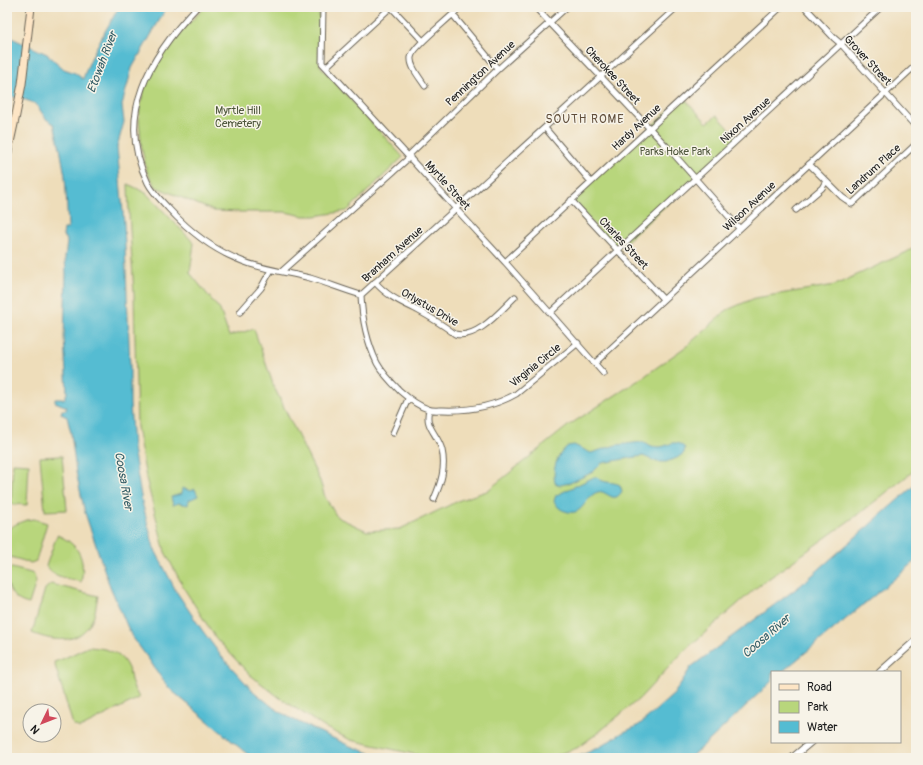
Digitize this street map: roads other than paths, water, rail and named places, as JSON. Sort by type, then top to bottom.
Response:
[{"type":"main road","points":[[7,156],[22,84],[31,7]]},
{"type":"street","name":"Branham Avenue","points":[[197,7],[166,42],[149,69],[138,98],[135,135],[139,159],[151,187],[160,199],[189,230],[206,243],[242,261],[271,270],[282,271],[310,278],[361,295],[677,7]]},
{"type":"street","points":[[323,7],[322,63],[326,67],[391,7],[421,43]]},
{"type":"street","points":[[425,86],[412,65],[410,58],[421,43],[460,7]]},
{"type":"street","name":"Cherokee Street","points":[[535,7],[602,76],[739,228]]},
{"type":"street","name":"Pennington Avenue","points":[[282,271],[409,156],[498,69],[567,7]]},
{"type":"street","name":"Hardy Avenue","points":[[505,262],[781,7]]},
{"type":"street","name":"Grover Street","points":[[805,7],[841,44],[916,127]]},
{"type":"street","name":"Nixon Avenue","points":[[551,312],[881,7]]},
{"type":"street","points":[[453,15],[498,69]]},
{"type":"street","name":"Wilson Avenue","points":[[595,362],[916,65]]},
{"type":"street","name":"Myrtle Street","points":[[326,67],[551,312],[604,374]]},
{"type":"street","points":[[545,128],[592,182]]},
{"type":"street","name":"Landrum Place","points":[[826,181],[842,197],[852,204],[916,144]]},
{"type":"street","points":[[796,210],[822,188],[826,181],[809,164]]},
{"type":"street","name":"Charles Street","points":[[571,200],[663,299]]},
{"type":"street","points":[[240,312],[261,288],[271,270]]},
{"type":"street","name":"Orlystus Drive","points":[[375,282],[383,291],[394,299],[419,311],[455,334],[461,335],[481,328],[515,297]]},
{"type":"street","name":"Virginia Circle","points":[[361,295],[365,329],[377,363],[389,380],[408,399],[429,410],[451,410],[482,407],[508,399],[578,342]]},
{"type":"street","points":[[393,434],[408,399]]},
{"type":"street","points":[[429,410],[427,420],[440,445],[444,463],[441,484],[434,499]]},
{"type":"street","points":[[881,671],[916,640]]},
{"type":"street","points":[[792,758],[810,743]]},
{"type":"water","points":[[119,7],[167,7],[132,68],[122,105],[124,122],[117,147],[124,223],[130,366],[130,404],[133,448],[142,502],[154,548],[176,591],[202,630],[222,657],[253,691],[274,708],[292,719],[350,746],[384,758],[252,758],[171,690],[131,635],[109,584],[85,513],[76,472],[71,433],[67,417],[61,414],[62,410],[66,410],[67,407],[55,402],[55,399],[64,399],[67,393],[64,337],[66,274],[65,257],[67,242],[66,238],[63,236],[64,229],[68,229],[68,226],[65,176],[60,148],[54,124],[46,119],[36,104],[15,98],[7,92],[7,36],[47,54],[64,69],[75,73],[83,79],[94,51]]},
{"type":"water","points":[[642,442],[658,447],[677,443],[685,448],[684,453],[677,458],[666,462],[657,462],[643,456],[602,463],[593,472],[570,483],[560,485],[555,483],[554,472],[556,462],[564,449],[568,446],[574,445],[591,453],[616,445]]},
{"type":"water","points":[[594,477],[597,477],[605,482],[620,485],[622,491],[616,497],[601,492],[593,494],[576,512],[563,510],[554,501],[556,495]]},
{"type":"water","name":"Coosa River","points":[[916,484],[916,561],[783,671],[771,671],[771,682],[689,758],[575,758],[600,747],[622,733],[639,725],[674,694],[691,667],[801,585]]},
{"type":"water","points":[[182,488],[191,491],[195,489],[198,496],[189,500],[188,505],[179,503],[173,505],[171,497],[181,494]]},
{"type":"district","name":"SOUTH ROME","points":[[585,119]]},
{"type":"water label","name":"Etowah River","points":[[102,62]]},
{"type":"park label","name":"Myrtle Hill Cemetery","points":[[238,116]]},
{"type":"park label","name":"Parks Hoke Park","points":[[675,151]]}]
